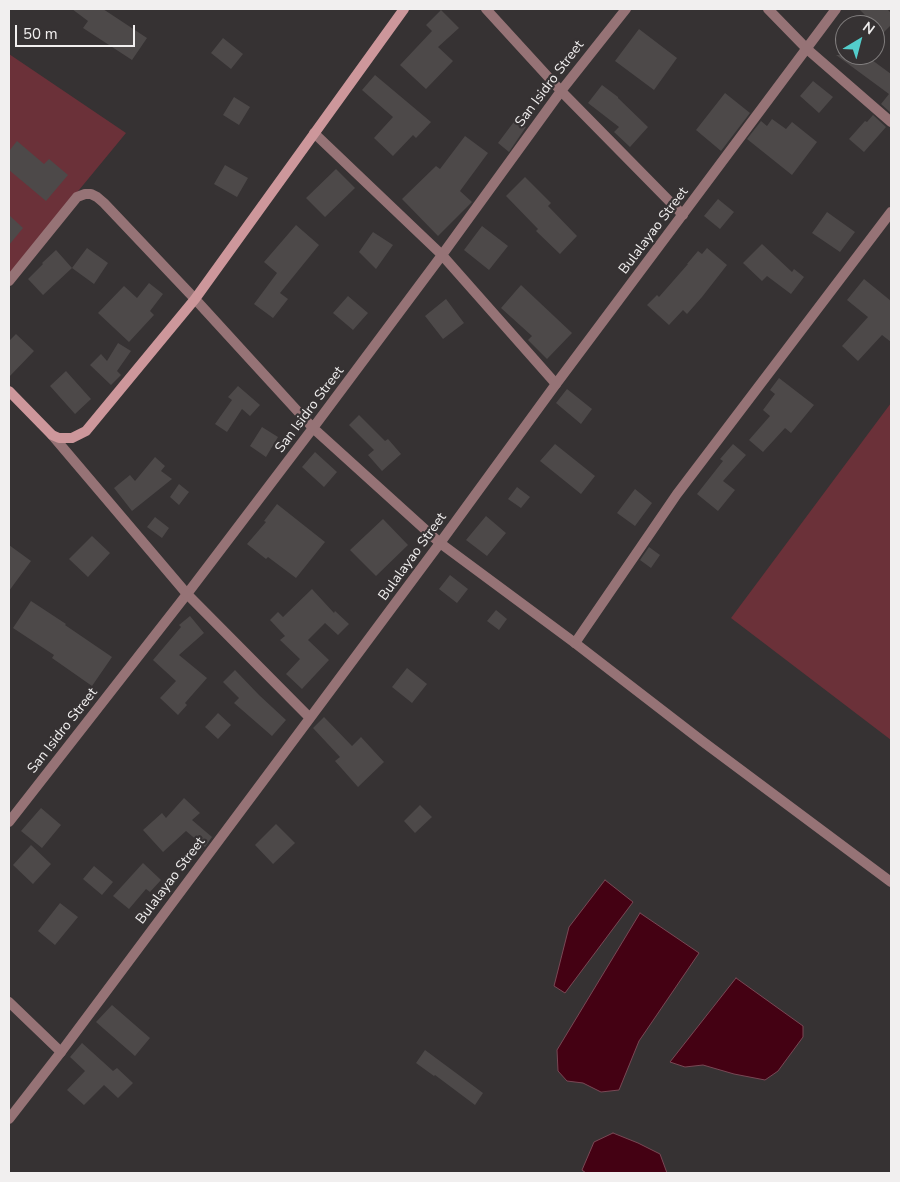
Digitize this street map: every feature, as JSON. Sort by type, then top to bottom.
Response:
[{"type":"main road","points":[[9,391],[52,435],[59,438],[72,438],[86,431],[195,299],[404,9]]},
{"type":"street","points":[[486,9],[561,91],[683,214]]},
{"type":"street","name":"San Isidro Street","points":[[9,822],[187,594],[313,428],[561,91],[626,9]]},
{"type":"street","points":[[768,9],[807,49],[891,122]]},
{"type":"street","name":"Bulalayao Street","points":[[9,1119],[310,718],[836,9]]},
{"type":"street","points":[[314,133],[442,255],[556,384]]},
{"type":"street","points":[[9,281],[77,197],[85,194],[97,197],[195,299],[313,428],[440,543],[891,882]]},
{"type":"street","points":[[575,643],[677,494],[891,212]]},
{"type":"street","points":[[52,435],[187,594],[310,718]]},
{"type":"street","points":[[9,1002],[61,1052]]},
{"type":"shaded area","points":[[9,54],[126,133],[9,275]]},
{"type":"shaded area","points":[[891,403],[891,740],[731,618]]},
{"type":"shaded area","points":[[605,880],[633,902],[565,993],[554,986],[569,927]]},
{"type":"shaded area","points":[[640,913],[699,953],[639,1041],[619,1090],[601,1092],[583,1083],[567,1081],[558,1071],[557,1050]]},
{"type":"shaded area","points":[[736,978],[803,1026],[803,1037],[778,1071],[765,1080],[703,1065],[685,1067],[670,1062]]},
{"type":"shaded area","points":[[613,1133],[660,1154],[667,1173],[586,1173],[582,1170],[594,1142]]},
{"type":"building","points":[[72,9],[103,9],[147,38],[132,60],[83,28],[88,21]]},
{"type":"building","points":[[859,9],[887,9],[891,13],[891,25],[885,31],[885,15],[865,15]]},
{"type":"building","points":[[441,10],[459,28],[438,47],[453,61],[426,89],[400,65],[432,31],[426,25]]},
{"type":"building","points":[[639,29],[677,58],[654,90],[615,61]]},
{"type":"building","points":[[223,38],[243,54],[231,69],[211,53]]},
{"type":"building","points":[[850,65],[879,65],[891,74],[891,113],[881,104],[889,94]]},
{"type":"building","points":[[375,75],[431,122],[416,138],[413,135],[393,156],[374,138],[393,117],[362,90]]},
{"type":"building","points":[[813,81],[833,97],[819,113],[800,96]]},
{"type":"building","points":[[602,85],[618,97],[648,127],[630,147],[614,132],[619,127],[588,103]]},
{"type":"building","points":[[725,93],[750,113],[721,151],[696,130]]},
{"type":"building","points":[[234,97],[250,107],[239,125],[223,115]]},
{"type":"building","points":[[873,115],[886,127],[864,152],[849,139]]},
{"type":"building","points":[[516,119],[526,127],[509,152],[498,143]]},
{"type":"building","points":[[772,119],[786,129],[792,122],[817,142],[792,175],[747,139],[761,121],[767,126]]},
{"type":"building","points":[[465,136],[488,153],[460,191],[472,202],[438,236],[402,199],[436,166],[440,169]]},
{"type":"building","points":[[17,141],[44,164],[49,159],[68,175],[46,201],[9,170],[9,151]]},
{"type":"building","points":[[225,165],[248,178],[237,197],[214,184]]},
{"type":"building","points":[[336,169],[355,188],[325,217],[306,198]]},
{"type":"building","points":[[525,177],[551,203],[548,206],[577,236],[560,254],[536,231],[538,229],[506,196]]},
{"type":"building","points":[[718,199],[734,212],[720,229],[704,216]]},
{"type":"building","points":[[827,212],[855,232],[840,252],[812,233]]},
{"type":"building","points":[[9,215],[23,228],[9,245]]},
{"type":"building","points":[[296,225],[319,245],[280,293],[288,299],[273,318],[254,304],[277,273],[264,262]]},
{"type":"building","points":[[482,226],[508,246],[489,270],[464,250]]},
{"type":"building","points":[[373,232],[393,245],[376,269],[359,252]]},
{"type":"building","points":[[762,244],[792,272],[794,269],[804,277],[791,294],[767,276],[762,281],[743,263]]},
{"type":"building","points":[[87,248],[108,263],[94,284],[72,268]]},
{"type":"building","points":[[707,248],[727,265],[687,314],[683,310],[669,325],[647,305],[657,295],[659,297],[698,251],[702,254]]},
{"type":"building","points":[[56,250],[72,268],[43,295],[28,279]]},
{"type":"building","points":[[864,279],[891,301],[891,342],[882,335],[858,361],[842,346],[868,317],[847,300]]},
{"type":"building","points":[[149,283],[163,294],[150,311],[154,315],[129,342],[98,313],[124,286],[137,298]]},
{"type":"building","points":[[521,285],[572,333],[547,359],[528,340],[532,336],[501,308]]},
{"type":"building","points":[[348,296],[368,313],[353,330],[333,313]]},
{"type":"building","points":[[446,299],[464,323],[443,339],[425,316]]},
{"type":"building","points":[[16,334],[34,351],[9,377],[9,341]]},
{"type":"building","points":[[118,343],[131,351],[117,371],[121,375],[111,385],[90,365],[101,354],[107,361]]},
{"type":"building","points":[[66,371],[91,399],[75,414],[50,386]]},
{"type":"building","points":[[779,378],[814,405],[791,433],[785,428],[763,452],[749,440],[770,416],[763,410],[775,394],[770,390]]},
{"type":"building","points":[[238,386],[260,405],[250,416],[242,409],[227,432],[215,424],[232,400],[228,397]]},
{"type":"building","points":[[567,389],[592,409],[581,424],[556,403]]},
{"type":"building","points":[[359,415],[385,441],[388,439],[401,454],[382,471],[368,455],[374,450],[349,425]]},
{"type":"building","points":[[262,427],[278,437],[266,457],[250,446]]},
{"type":"building","points":[[555,444],[595,476],[581,494],[540,461]]},
{"type":"building","points":[[733,444],[746,455],[723,481],[735,490],[718,511],[697,494],[723,461],[720,459]]},
{"type":"building","points":[[315,452],[337,472],[324,487],[302,467]]},
{"type":"building","points":[[155,457],[165,466],[161,471],[172,479],[132,511],[114,488],[130,475],[135,481]]},
{"type":"building","points":[[179,484],[189,492],[179,505],[170,497]]},
{"type":"building","points":[[517,487],[530,497],[521,508],[508,499]]},
{"type":"building","points":[[635,489],[652,503],[635,526],[617,513]]},
{"type":"building","points":[[277,504],[325,542],[296,578],[247,544],[266,522],[264,521]]},
{"type":"building","points":[[486,516],[506,533],[487,556],[466,540]]},
{"type":"building","points":[[155,517],[169,528],[162,538],[147,527]]},
{"type":"building","points":[[383,519],[408,545],[376,576],[350,550]]},
{"type":"building","points":[[92,536],[110,553],[88,577],[69,559]]},
{"type":"building","points":[[9,545],[31,561],[9,591]]},
{"type":"building","points":[[649,547],[660,555],[651,568],[640,560]]},
{"type":"building","points":[[450,575],[468,589],[457,603],[439,589]]},
{"type":"building","points":[[312,589],[334,613],[335,611],[349,624],[338,635],[325,623],[308,640],[329,660],[302,689],[286,674],[300,659],[280,640],[285,636],[270,620],[278,612],[283,617]]},
{"type":"building","points":[[31,601],[112,657],[92,686],[52,658],[54,655],[13,628]]},
{"type":"building","points":[[496,610],[507,619],[499,630],[487,621]]},
{"type":"building","points":[[190,616],[204,633],[179,655],[207,678],[185,703],[187,705],[178,715],[160,698],[176,681],[153,660],[181,627],[179,625]]},
{"type":"building","points":[[407,668],[427,684],[412,703],[392,687]]},
{"type":"building","points":[[235,670],[286,720],[272,736],[234,703],[239,698],[223,682]]},
{"type":"building","points":[[218,713],[231,725],[218,739],[205,727]]},
{"type":"building","points":[[324,717],[352,746],[361,737],[384,762],[358,787],[335,761],[340,757],[313,728]]},
{"type":"building","points":[[184,798],[200,813],[192,820],[212,837],[205,847],[186,831],[163,852],[143,830],[162,813],[166,818]]},
{"type":"building","points":[[420,805],[432,817],[415,833],[404,821]]},
{"type":"building","points":[[41,808],[61,825],[42,848],[21,831]]},
{"type":"building","points":[[276,824],[295,843],[273,864],[255,845]]},
{"type":"building","points":[[31,845],[51,864],[33,884],[13,865]]},
{"type":"building","points":[[143,863],[161,880],[150,892],[146,889],[129,909],[113,896]]},
{"type":"building","points":[[94,866],[113,882],[102,895],[83,879]]},
{"type":"building","points":[[60,903],[78,917],[55,945],[38,931]]},
{"type":"building","points":[[112,1005],[150,1038],[135,1056],[96,1022]]},
{"type":"building","points":[[82,1043],[113,1071],[117,1068],[133,1083],[118,1098],[104,1085],[84,1105],[67,1090],[85,1071],[70,1057]]},
{"type":"building","points":[[425,1050],[483,1093],[475,1105],[416,1063]]}]
